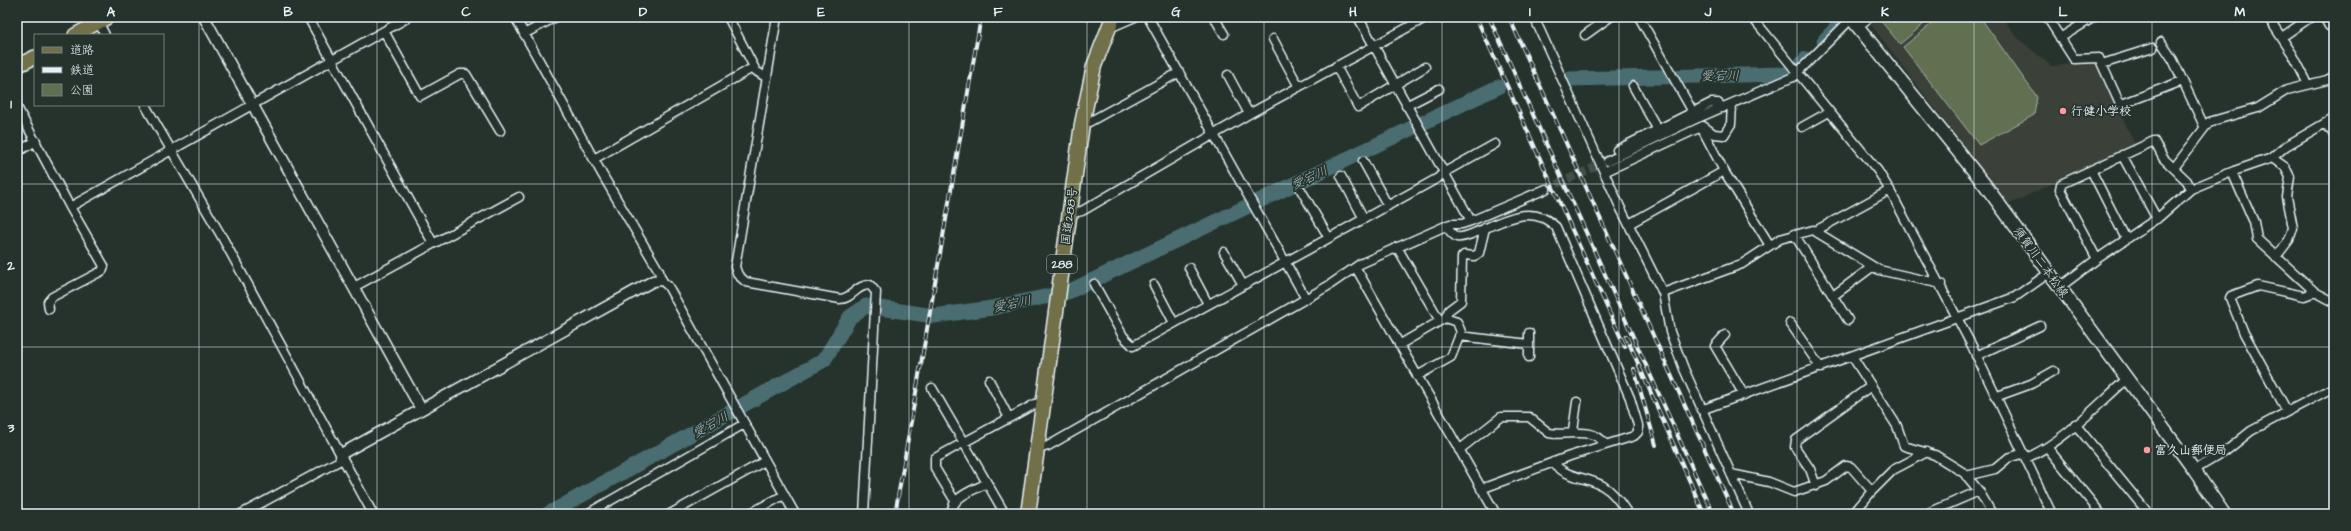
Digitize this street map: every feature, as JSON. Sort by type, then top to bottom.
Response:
[{"type":"highway","name":"国道288号","points":[[1028,514],[1082,124],[1094,66],[1111,20]]},
{"type":"main road","points":[[77,34],[101,19]]},
{"type":"main road","name":"須賀川二本松線","points":[[1853,21],[1943,131],[2050,273],[2194,470],[2222,513]]},
{"type":"main road","points":[[17,66],[34,58]]},
{"type":"street","points":[[204,17],[421,409]]},
{"type":"street","points":[[308,17],[433,242]]},
{"type":"street","points":[[70,207],[171,152],[253,104],[409,17]]},
{"type":"street","points":[[514,17],[659,271],[661,280],[668,286],[795,514]]},
{"type":"street","points":[[524,34],[556,17]]},
{"type":"street","points":[[728,17],[758,74],[767,78]]},
{"type":"street","points":[[777,17],[735,261],[736,272],[746,282],[840,299],[846,298],[863,285],[870,286],[876,292],[878,299],[870,383],[864,514]]},
{"type":"street","points":[[1111,20],[1135,17]]},
{"type":"street","points":[[1148,17],[1212,135],[1306,298]]},
{"type":"street","points":[[1214,17],[1224,34]]},
{"type":"street","points":[[1358,17],[1443,173],[1471,221]]},
{"type":"street","points":[[1070,214],[1082,210],[1249,114],[1427,17]]},
{"type":"street","points":[[1535,17],[1604,172],[1663,293],[1670,332],[1701,410],[1749,514]]},
{"type":"street","points":[[1585,35],[1610,17]]},
{"type":"street","points":[[1639,17],[1696,115],[1724,170],[1769,244]]},
{"type":"street","points":[[1752,17],[1797,74],[1878,171],[1890,190],[1940,284],[2025,455],[2052,514]]},
{"type":"street","points":[[1599,159],[1658,130],[1696,115],[1723,108],[1782,83],[1797,74],[1853,21],[1870,17]]},
{"type":"street","points":[[2047,17],[2074,59],[2099,58],[2119,102],[2122,104],[2182,81]]},
{"type":"street","points":[[2060,38],[2094,17]]},
{"type":"street","points":[[2268,17],[2282,37],[2308,84]]},
{"type":"street","points":[[2282,37],[2311,17]]},
{"type":"street","points":[[2324,17],[2330,26],[2334,26]]},
{"type":"street","points":[[101,19],[105,34]]},
{"type":"street","points":[[384,31],[420,96],[460,74],[466,74],[500,131]]},
{"type":"street","points":[[1273,39],[1299,87]]},
{"type":"street","points":[[2161,42],[2171,56],[2204,126]]},
{"type":"street","points":[[2102,64],[2153,48]]},
{"type":"street","points":[[1336,66],[1358,107],[1425,67]]},
{"type":"street","points":[[594,159],[754,67]]},
{"type":"street","points":[[1082,124],[1089,122],[1178,73]]},
{"type":"street","points":[[1228,75],[1249,114]]},
{"type":"street","points":[[2174,168],[2204,126],[2212,121],[2262,106],[2278,94],[2308,84],[2327,80],[2334,76]]},
{"type":"street","points":[[1633,86],[1658,130]]},
{"type":"street","points":[[1406,106],[1439,89]]},
{"type":"street","points":[[1702,127],[1714,134],[1724,135],[1731,124],[1732,104]]},
{"type":"street","points":[[145,106],[222,237],[373,514]]},
{"type":"street","points":[[17,107],[70,207],[104,266],[96,274],[52,297],[48,302],[49,309]]},
{"type":"street","points":[[1802,127],[1829,112]]},
{"type":"street","points":[[1608,161],[1696,115]]},
{"type":"street","points":[[2060,288],[2097,258],[2157,219],[2191,189],[2232,172],[2272,158],[2286,146],[2334,118]]},
{"type":"street","points":[[2326,123],[2334,135]]},
{"type":"street","points":[[1604,172],[1702,127]]},
{"type":"street","points":[[17,152],[36,141]]},
{"type":"street","points":[[2097,258],[2060,189],[2061,184],[2154,142],[2163,158],[2187,181],[2191,189]]},
{"type":"street","points":[[1094,284],[1131,345],[1243,286],[1388,206],[1495,144]]},
{"type":"street","points":[[2122,156],[2157,219]]},
{"type":"street","points":[[2272,158],[2285,167],[2290,177],[2288,197],[2293,228],[2289,240],[2276,257]]},
{"type":"street","points":[[1363,161],[1388,206]]},
{"type":"street","points":[[1629,224],[1724,170]]},
{"type":"street","points":[[2091,170],[2126,239]]},
{"type":"street","points":[[2232,172],[2254,222],[2257,239],[2315,292],[2332,299]]},
{"type":"street","points":[[1341,176],[1364,219]]},
{"type":"street","points":[[1038,449],[1048,446],[1116,408],[1306,298],[1356,268],[1360,264],[1446,226],[1471,221],[1546,189]]},
{"type":"street","points":[[1301,190],[1329,238]]},
{"type":"street","points":[[1663,293],[1742,264],[1769,244],[1794,234],[1817,230],[1890,190]]},
{"type":"street","points":[[354,287],[433,242],[519,197]]},
{"type":"street","points":[[1446,226],[1452,235],[1458,237],[1519,216],[1535,214],[1546,218],[1560,232],[1586,293],[1597,326],[1630,398],[1638,425],[1636,434],[1553,462],[1482,489]]},
{"type":"street","points":[[1399,345],[1442,319],[1449,310],[1461,301],[1462,257],[1464,255],[1475,256],[1479,253],[1485,228]]},
{"type":"street","points":[[1817,230],[1829,240],[1872,267],[1886,273],[1940,284]]},
{"type":"street","points":[[1794,234],[1848,320]]},
{"type":"street","points":[[1397,247],[1442,319],[1457,322],[1462,332],[1451,357],[1417,376]]},
{"type":"street","points":[[1224,252],[1243,286]]},
{"type":"street","points":[[1833,296],[1872,267]]},
{"type":"street","points":[[1189,268],[1208,304]]},
{"type":"street","points":[[1356,268],[1496,514]]},
{"type":"street","points":[[1701,410],[2015,297],[2050,273]]},
{"type":"street","points":[[241,514],[339,461],[341,454],[421,409],[652,281],[661,280]]},
{"type":"street","points":[[1154,285],[1174,323]]},
{"type":"street","points":[[2287,411],[2244,333],[2230,298],[2231,296],[2258,286],[2304,296],[2315,292]]},
{"type":"street","points":[[1790,323],[1821,368]]},
{"type":"street","points":[[1976,356],[2040,326]]},
{"type":"street","points":[[1529,333],[1529,357]]},
{"type":"street","points":[[1725,335],[1715,346],[1744,395]]},
{"type":"street","points":[[1459,336],[1529,344]]},
{"type":"street","points":[[1852,356],[1897,426],[1904,446],[1935,455],[1966,476],[1979,491],[1992,514]]},
{"type":"street","points":[[1995,397],[2031,384],[2054,371]]},
{"type":"street","points":[[1966,476],[1995,469],[2008,458],[2025,455],[2047,447],[2127,379]]},
{"type":"street","points":[[989,380],[1010,418]]},
{"type":"street","points":[[1816,486],[1810,469],[1795,447],[1796,440],[1871,386]]},
{"type":"street","points":[[2194,470],[2226,451],[2245,435],[2334,387]]},
{"type":"street","points":[[932,388],[1005,514]]},
{"type":"street","points":[[955,501],[935,468],[934,461],[938,456],[1035,404],[1044,402]]},
{"type":"street","points":[[1573,432],[1577,402]]},
{"type":"street","points":[[1459,450],[1501,417],[1508,415],[1529,417],[1549,433],[1573,432],[1596,436],[1605,444]]},
{"type":"street","points":[[588,514],[744,424]]},
{"type":"street","points":[[2075,424],[2149,514]]},
{"type":"street","points":[[2047,447],[2101,514]]},
{"type":"street","points":[[1853,514],[1872,491],[1898,466],[1927,452]]},
{"type":"street","points":[[670,514],[765,461]]},
{"type":"street","points":[[1553,462],[1561,471],[1590,480],[1611,492],[1628,514]]},
{"type":"street","points":[[1731,474],[1769,482],[1794,492],[1816,486],[1826,481],[1846,466],[1851,466],[1872,491]]},
{"type":"street","points":[[952,514],[952,508],[955,501],[987,483]]},
{"type":"street","points":[[1926,514],[1979,491]]},
{"type":"street","points":[[749,514],[784,495]]},
{"type":"shaded area","points":[[1875,17],[2001,17],[2019,39],[2051,66],[2096,62],[2135,144],[2008,205],[1869,22]]},
{"type":"green space","points":[[1884,17],[1932,17],[1900,44],[1880,20]]},
{"type":"green space","points":[[1940,17],[1980,17],[2037,97],[2034,115],[1979,145],[1903,47]]},
{"type":"waterway","name":"愛宕川","points":[[1824,41],[1847,17]]},
{"type":"waterway","name":"愛宕川","points":[[1570,79],[1786,74],[1800,66],[1806,59]]},
{"type":"waterway","name":"愛宕川","points":[[548,514],[824,360],[850,317],[866,306],[934,316],[992,308],[1068,292],[1498,87]]},
{"type":"tunnel","points":[[1546,189],[1608,161]]},
{"type":"railway","points":[[895,514],[981,17]]},
{"type":"railway","points":[[1476,17],[1625,347]]},
{"type":"railway","points":[[1489,17],[1713,514]]},
{"type":"railway","points":[[1509,17],[1734,514]]},
{"type":"railway","points":[[1626,336],[1704,514]]},
{"type":"railway","points":[[1634,369],[1656,445]]},
{"type":"place","name":"行健小学校","points":[[2063,111]]},
{"type":"place","name":"富久山郵便局","points":[[2147,450]]}]
